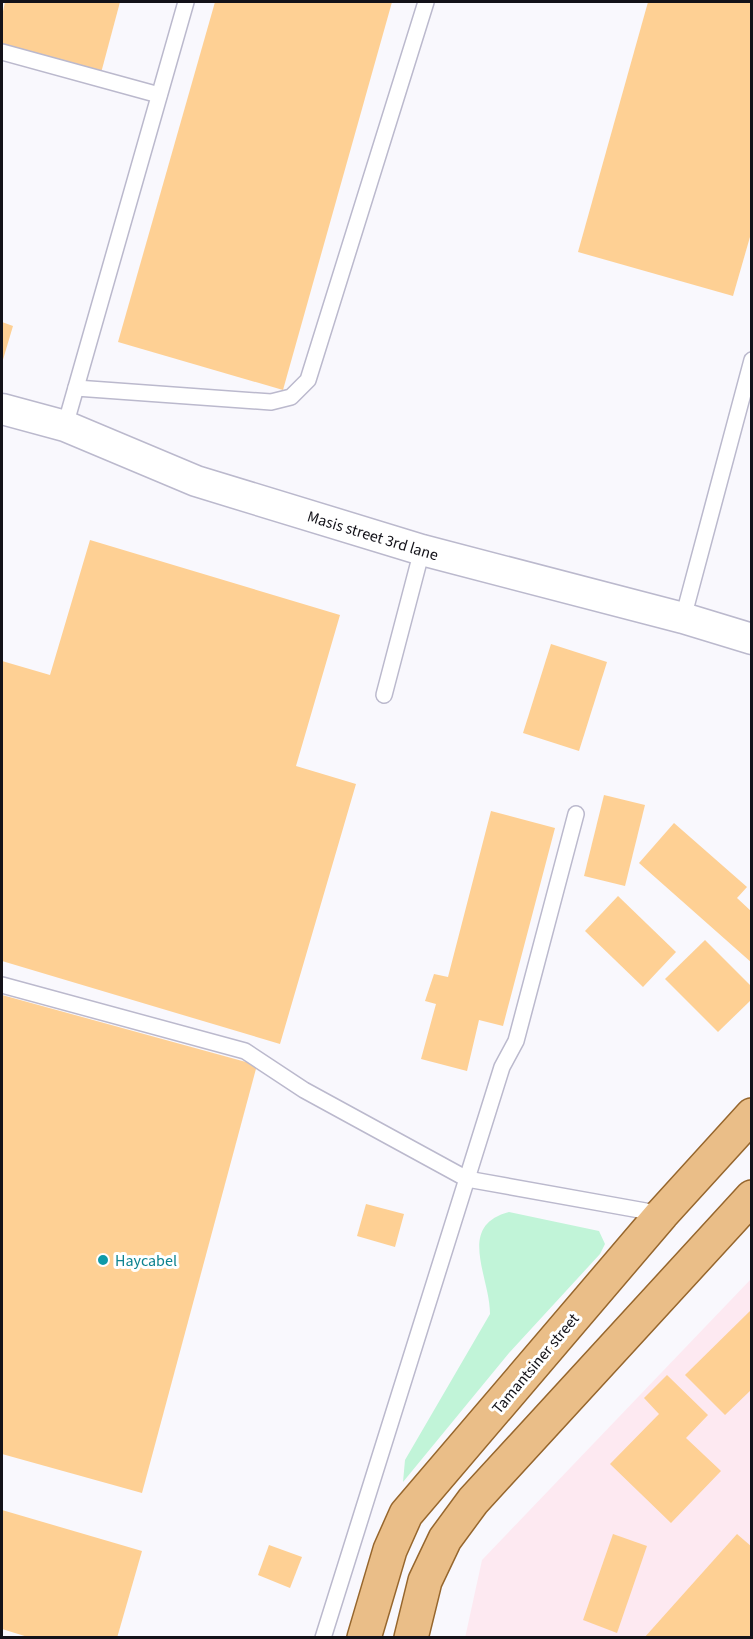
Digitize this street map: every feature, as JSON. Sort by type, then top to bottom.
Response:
[{"type":"main road","name":"Tamantsiner street","points":[[364,1638],[390,1550],[406,1514],[662,1214],[752,1115]]},
{"type":"main road","points":[[411,1638],[425,1581],[445,1539],[472,1501],[746,1212]]},
{"type":"street","name":"Masis street 3rd lane","points":[[2,409],[65,426],[196,482],[422,550],[683,618],[752,639]]},
{"type":"lane","points":[[65,426],[186,2]]},
{"type":"lane","points":[[76,388],[271,402],[291,397],[308,380],[426,2]]},
{"type":"lane","points":[[2,52],[159,95]]},
{"type":"lane","points":[[683,618],[752,360]]},
{"type":"lane","points":[[384,696],[422,550]]},
{"type":"lane","points":[[323,1638],[502,1067],[516,1041],[576,814]]},
{"type":"lane","points":[[2,985],[245,1051],[304,1090],[467,1179],[662,1214]]},
{"type":"shaded area","points":[[751,1279],[751,1637],[465,1638],[482,1560]]},
{"type":"green space","points":[[509,1212],[599,1231],[605,1244],[600,1254],[509,1353],[403,1482],[405,1460],[490,1314],[482,1269],[480,1240],[484,1228],[493,1219]]},
{"type":"building","points":[[5,2],[120,2],[101,73],[2,46],[2,16]]},
{"type":"building","points":[[215,2],[392,2],[283,390],[118,342]]},
{"type":"building","points":[[648,2],[752,2],[752,230],[733,296],[578,252]]},
{"type":"building","points":[[2,322],[13,326],[2,363]]},
{"type":"building","points":[[90,540],[340,615],[296,766],[356,784],[280,1044],[2,961],[2,661],[50,675]]},
{"type":"building","points":[[551,644],[607,662],[579,751],[523,733]]},
{"type":"building","points":[[604,795],[645,805],[625,886],[584,876]]},
{"type":"building","points":[[491,811],[555,828],[503,1026],[479,1020],[467,1071],[421,1059],[436,1004],[425,1001],[434,974],[448,977]]},
{"type":"building","points":[[674,823],[747,887],[737,898],[752,912],[752,963],[639,863]]},
{"type":"building","points":[[618,896],[676,952],[643,987],[585,931]]},
{"type":"building","points":[[705,940],[752,987],[752,999],[718,1032],[665,979]]},
{"type":"building","name":"Haycabel","points":[[2,995],[257,1065],[142,1493],[2,1454]]},
{"type":"building","points":[[366,1204],[404,1214],[395,1247],[357,1236]]},
{"type":"building","points":[[752,1309],[752,1389],[725,1415],[685,1375]]},
{"type":"building","points":[[667,1375],[708,1415],[686,1438],[721,1471],[671,1523],[610,1464],[659,1414],[644,1398]]},
{"type":"building","points":[[2,1510],[142,1551],[117,1638],[31,1638],[2,1629]]},
{"type":"building","points":[[613,1534],[647,1546],[617,1633],[583,1620]]},
{"type":"building","points":[[737,1534],[752,1547],[752,1638],[644,1638]]},
{"type":"building","points":[[269,1545],[302,1557],[290,1588],[258,1575]]},
{"type":"place","name":"Haycabel","points":[[103,1260]]}]
